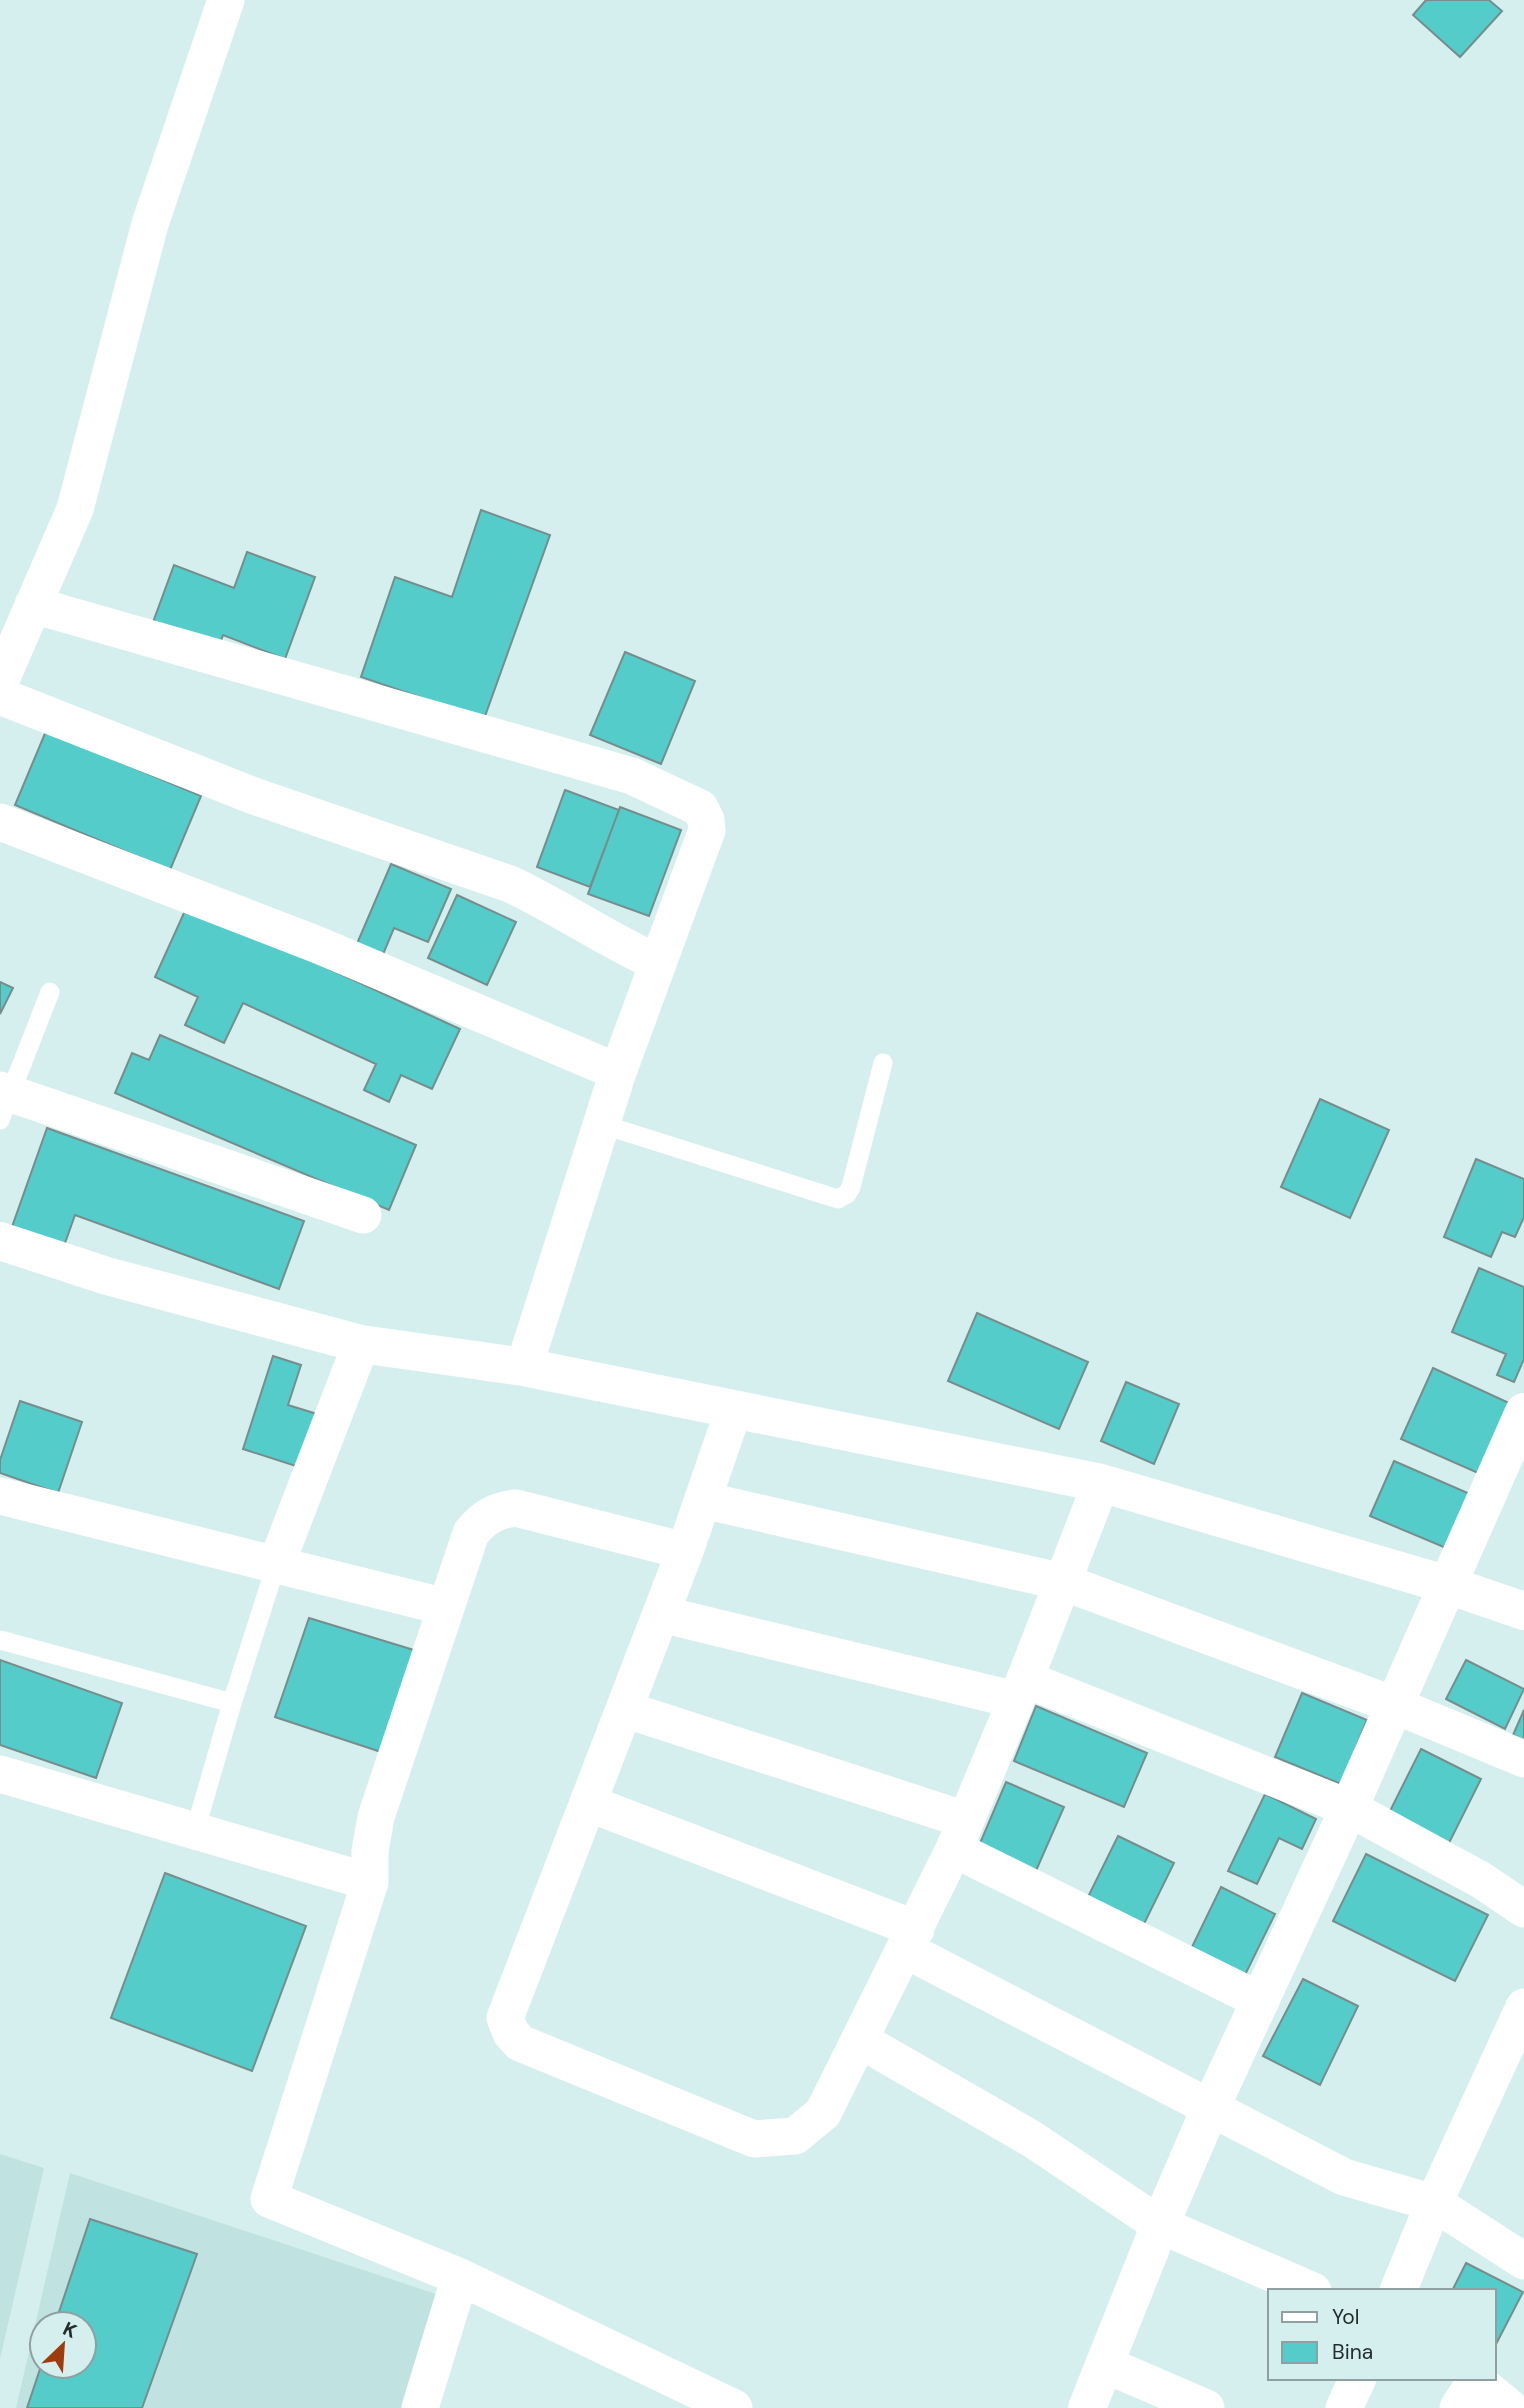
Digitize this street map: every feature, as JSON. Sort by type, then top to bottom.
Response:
[{"type":"street","points":[[0,682],[75,509],[150,224],[226,0]]},
{"type":"street","points":[[33,605],[632,776],[701,808],[707,831],[618,1072],[524,1367]]},
{"type":"street","points":[[0,696],[254,796],[510,884],[546,901],[628,950],[658,963]]},
{"type":"street","points":[[0,821],[318,945],[618,1072]]},
{"type":"street","points":[[3,1101],[363,1215]]},
{"type":"street","points":[[0,1241],[107,1276],[360,1344],[524,1367],[1101,1483],[1524,1611]]},
{"type":"street","points":[[276,1565],[360,1344]]},
{"type":"street","points":[[734,1409],[685,1551],[505,2018],[511,2033],[520,2043],[754,2139],[795,2136],[823,2113],[960,1835],[1021,1689],[1101,1483]]},
{"type":"street","points":[[1087,2408],[1160,2225],[1210,2109],[1349,1808],[1524,1412]]},
{"type":"street","points":[[0,1496],[446,1608]]},
{"type":"street","points":[[703,1500],[1063,1582],[1394,1705],[1524,1759]]},
{"type":"street","points":[[685,1551],[528,1510],[504,1509],[492,1513],[471,1533],[376,1817],[370,1851],[370,1882],[269,2199],[460,2277],[734,2408]]},
{"type":"street","points":[[661,1614],[1021,1689],[1349,1808],[1481,1880],[1524,1909]]},
{"type":"street","points":[[624,1709],[960,1835],[1261,2001]]},
{"type":"street","points":[[0,1774],[370,1882]]},
{"type":"street","points":[[588,1803],[911,1939],[1210,2109],[1344,2177],[1434,2203],[1524,2261]]},
{"type":"street","points":[[1399,2289],[1434,2203],[1513,2058],[1524,2007]]},
{"type":"street","points":[[860,2039],[1032,2138],[1160,2225],[1308,2289]]},
{"type":"street","points":[[420,2408],[460,2277]]},
{"type":"street","points":[[1104,2364],[1206,2408]]},
{"type":"street","points":[[1344,2408],[1357,2380]]},
{"type":"street","points":[[1458,2408],[1476,2380],[1510,2408]]},
{"type":"lane","points":[[3,1101],[50,992]]},
{"type":"lane","points":[[601,1124],[838,1199],[847,1194],[851,1187],[883,1063]]},
{"type":"lane","points":[[195,1831],[276,1565]]},
{"type":"lane","points":[[0,1640],[232,1703]]},
{"type":"shaded area","points":[[0,2154],[44,2168],[0,2359]]},
{"type":"shaded area","points":[[70,2173],[451,2299],[422,2408],[16,2408],[28,2356],[28,2380],[98,2380],[98,2310],[39,2310]]},
{"type":"building","points":[[1426,0],[1489,0],[1502,11],[1460,57],[1413,15]]},
{"type":"building","points":[[481,510],[550,535],[484,719],[361,677],[395,577],[452,597]]},
{"type":"building","points":[[247,552],[315,577],[285,659],[223,635],[218,649],[152,625],[174,565],[234,588]]},
{"type":"building","points":[[625,652],[695,681],[661,764],[590,735]]},
{"type":"building","points":[[46,731],[201,796],[170,870],[15,805]]},
{"type":"building","points":[[565,790],[619,810],[590,887],[537,867]]},
{"type":"building","points":[[620,807],[681,830],[649,916],[588,894]]},
{"type":"building","points":[[391,864],[451,889],[428,942],[394,928],[379,964],[353,953]]},
{"type":"building","points":[[457,895],[516,922],[487,985],[428,958]]},
{"type":"building","points":[[188,904],[460,1029],[432,1089],[401,1075],[389,1102],[364,1090],[376,1064],[243,1003],[224,1043],[185,1025],[198,997],[155,977]]},
{"type":"building","points":[[0,982],[13,988],[0,1014]]},
{"type":"building","points":[[160,1035],[416,1145],[389,1210],[115,1093],[132,1053],[149,1060]]},
{"type":"building","points":[[1320,1099],[1389,1130],[1350,1218],[1281,1187]]},
{"type":"building","points":[[47,1128],[304,1221],[279,1289],[75,1215],[59,1260],[7,1241]]},
{"type":"building","points":[[1476,1159],[1524,1179],[1524,1217],[1515,1237],[1502,1232],[1491,1257],[1444,1237]]},
{"type":"building","points":[[1479,1268],[1524,1287],[1524,1359],[1514,1382],[1497,1375],[1506,1354],[1452,1332]]},
{"type":"building","points":[[977,1313],[1088,1362],[1059,1429],[948,1381]]},
{"type":"building","points":[[273,1356],[301,1365],[288,1405],[317,1414],[299,1467],[243,1449]]},
{"type":"building","points":[[1433,1368],[1509,1403],[1478,1473],[1401,1439]]},
{"type":"building","points":[[1126,1382],[1179,1404],[1154,1464],[1101,1441]]},
{"type":"building","points":[[20,1401],[82,1422],[58,1493],[0,1473],[0,1460]]},
{"type":"building","points":[[1394,1461],[1470,1494],[1446,1548],[1370,1516]]},
{"type":"building","points":[[309,1618],[417,1651],[384,1753],[275,1717]]},
{"type":"building","points":[[0,1660],[122,1703],[96,1778],[0,1745]]},
{"type":"building","points":[[1466,1660],[1524,1689],[1505,1729],[1446,1699]]},
{"type":"building","points":[[1302,1693],[1367,1720],[1341,1784],[1275,1757]]},
{"type":"building","points":[[1036,1706],[1147,1753],[1124,1807],[1014,1761]]},
{"type":"building","points":[[1524,1710],[1524,1740],[1513,1735]]},
{"type":"building","points":[[1421,1749],[1481,1779],[1448,1845],[1388,1815]]},
{"type":"building","points":[[1006,1782],[1064,1807],[1035,1873],[978,1848]]},
{"type":"building","points":[[1265,1794],[1316,1819],[1302,1849],[1279,1838],[1257,1884],[1228,1871]]},
{"type":"building","points":[[1118,1836],[1174,1863],[1139,1934],[1083,1907]]},
{"type":"building","points":[[1366,1854],[1488,1915],[1455,1981],[1333,1921]]},
{"type":"building","points":[[165,1873],[306,1926],[252,2071],[111,2018]]},
{"type":"building","points":[[1221,1887],[1275,1914],[1244,1977],[1190,1951]]},
{"type":"building","points":[[1303,1979],[1358,2006],[1320,2085],[1263,2056]]},
{"type":"building","points":[[90,2219],[197,2254],[142,2408],[27,2408],[36,2380],[98,2380],[98,2310],[60,2310]]},
{"type":"building","points":[[1466,2263],[1523,2292],[1496,2344],[1496,2289],[1453,2289]]}]
